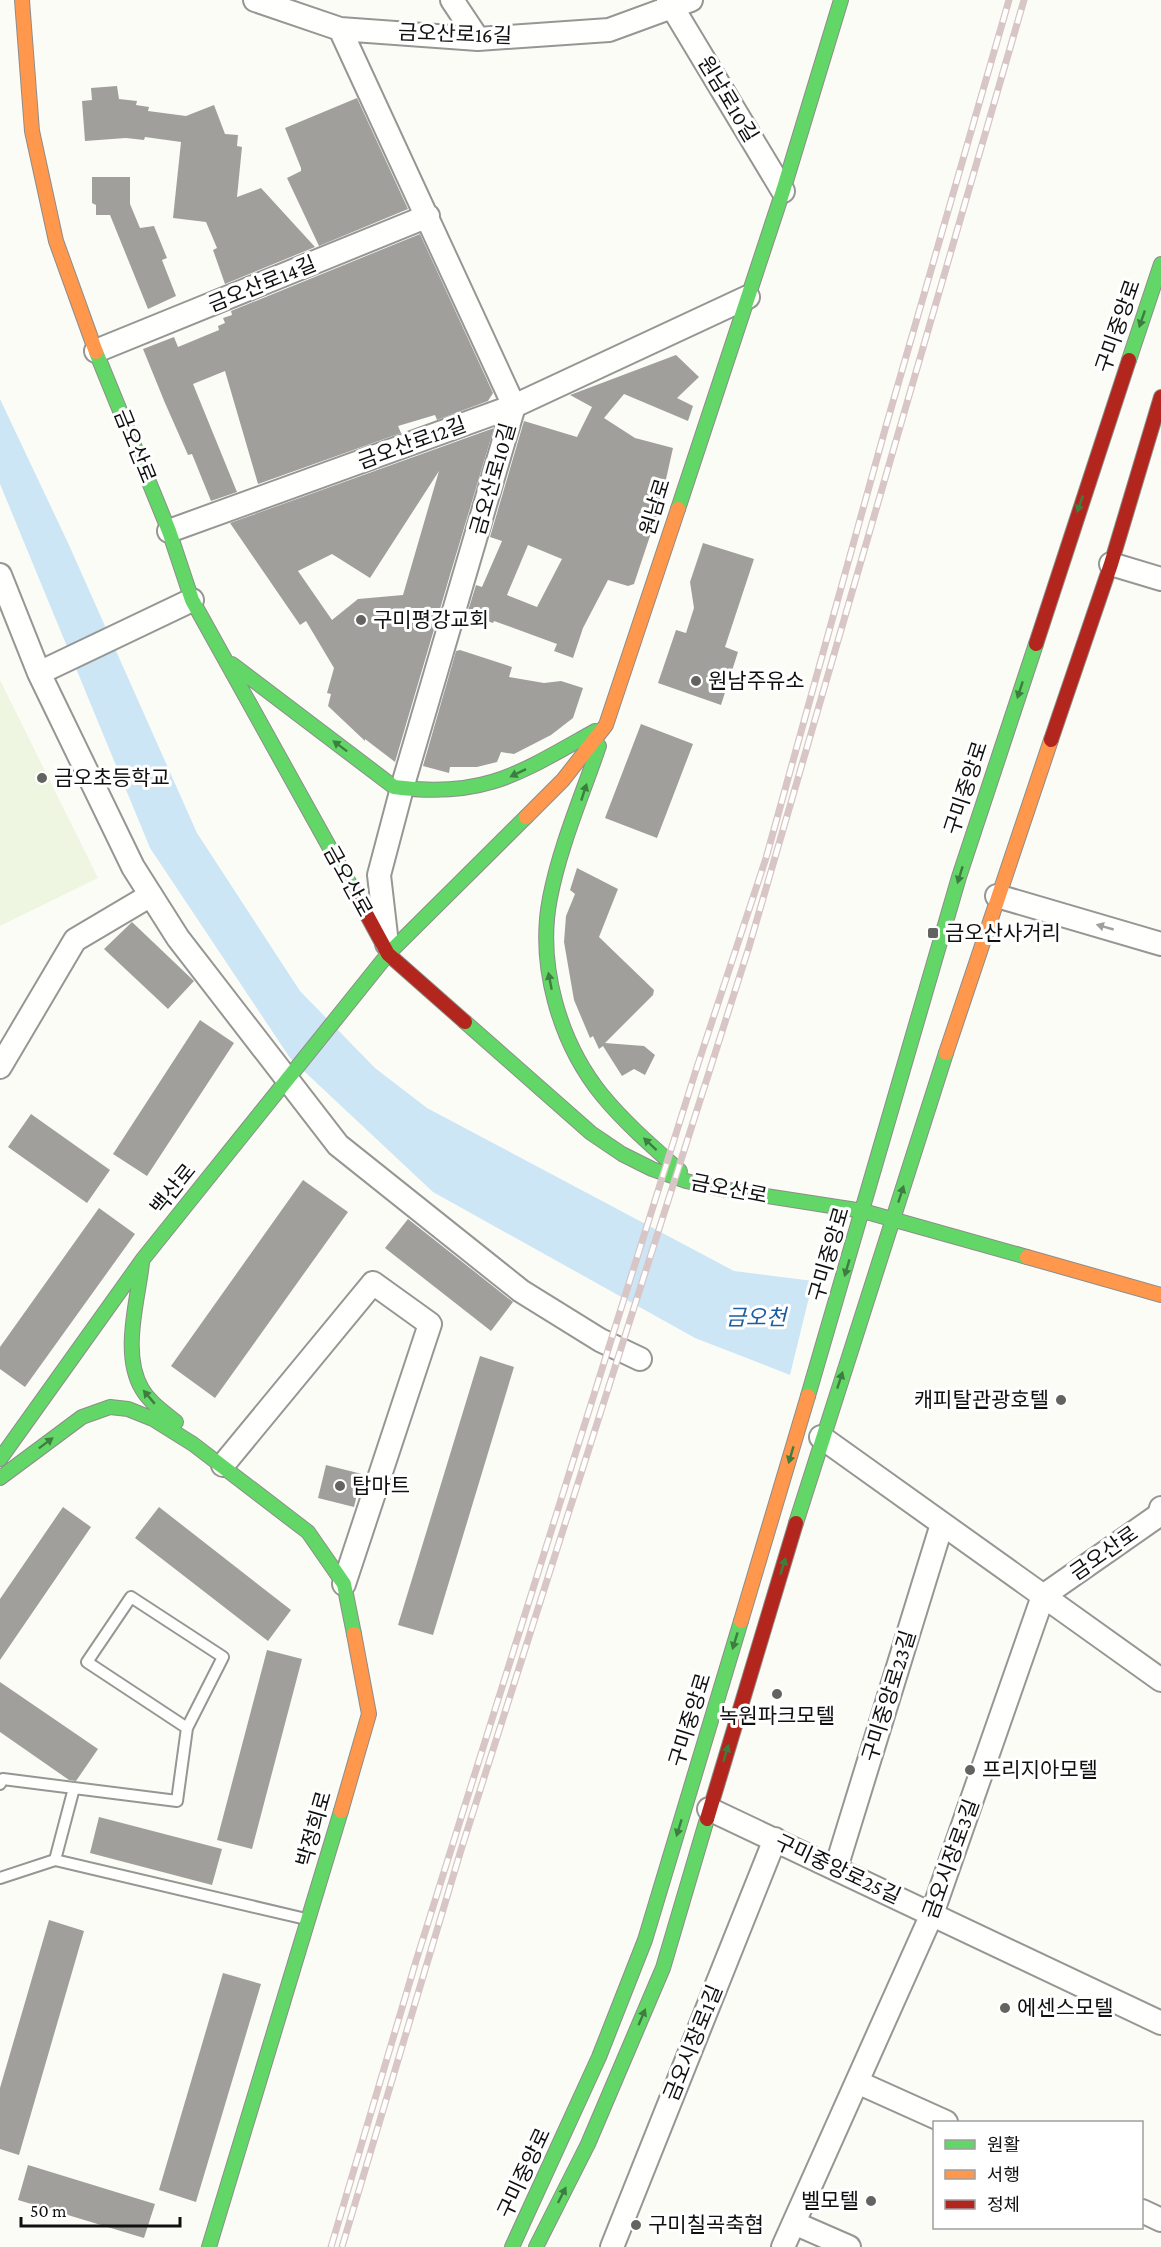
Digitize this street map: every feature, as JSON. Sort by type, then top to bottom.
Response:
[{"type":"street","name":"금오산로","points":[[22,0],[32,131],[45,198],[56,241],[96,351],[169,531],[192,600],[388,954],[591,1133],[622,1154],[652,1169],[694,1183],[863,1211],[1161,1295]]},
{"type":"street","name":"금오산로16길","points":[[255,0],[340,29],[478,39],[609,30],[677,2]]},
{"type":"street","points":[[452,0],[478,39]]},
{"type":"street","name":"원남로","points":[[388,954],[563,780],[606,725],[627,669],[695,450],[783,191],[841,0]]},
{"type":"street","name":"원남로10길","points":[[677,2],[783,191]]},
{"type":"street","name":"금오산로10길","points":[[340,29],[514,406],[402,788],[379,875],[388,954]]},
{"type":"street","name":"금오산로14길","points":[[96,351],[428,216]]},
{"type":"street","name":"구미중앙로","points":[[512,2247],[589,2084],[616,2020],[645,1940],[863,1211],[959,877],[1161,264]]},
{"type":"street","name":"금오산로12길","points":[[169,531],[514,406],[748,297]]},
{"type":"street","name":"구미중앙로","points":[[536,2247],[588,2144],[663,1968],[821,1437],[998,896],[1111,564],[1161,397]]},
{"type":"street","points":[[1111,564],[1161,579]]},
{"type":"street","points":[[0,575],[39,673],[133,867],[178,938],[338,1145],[512,1284],[600,1340],[639,1359]]},
{"type":"street","points":[[39,673],[192,600]]},
{"type":"street","points":[[222,657],[394,787],[447,792],[495,784],[606,725]]},
{"type":"street","points":[[606,725],[550,898],[546,938],[549,980],[560,1015],[584,1070],[620,1115],[694,1183]]},
{"type":"street","points":[[0,1067],[75,940],[151,895]]},
{"type":"street","points":[[998,896],[1161,944]]},
{"type":"street","name":"백산로","points":[[0,1459],[143,1259],[288,1082],[388,954]]},
{"type":"street","points":[[143,1259],[133,1350],[139,1384],[160,1409],[223,1465]]},
{"type":"street","points":[[223,1465],[373,1283],[430,1324],[344,1584]]},
{"type":"street","points":[[0,1479],[82,1417],[110,1407],[128,1409],[153,1419],[223,1465]]},
{"type":"street","points":[[821,1437],[1161,1680]]},
{"type":"street","name":"박정희로","points":[[208,2247],[309,1919],[369,1714],[344,1584],[308,1532],[223,1465]]},
{"type":"street","name":"금오산로","points":[[1043,1596],[1160,1513]]},
{"type":"street","name":"구미중앙로23길","points":[[836,1868],[942,1524]]},
{"type":"street","name":"금오시장로3길","points":[[783,2247],[932,1914],[1043,1596]]},
{"type":"street","name":"구미중앙로25길","points":[[710,1809],[1161,2023]]},
{"type":"street","name":"금오시장로1길","points":[[612,2247],[775,1839]]},
{"type":"street","points":[[857,2082],[944,2121]]},
{"type":"street","points":[[1143,2211],[1161,2220]]},
{"type":"street","points":[[794,2223],[849,2247]]},
{"type":"lane","points":[[0,1784],[3,1779],[177,1801],[187,1728],[223,1657],[131,1597],[87,1662],[187,1728]]},
{"type":"lane","points":[[55,1860],[74,1788]]},
{"type":"lane","points":[[0,1878],[55,1860],[309,1919]]},
{"type":"green space","points":[[0,680],[98,878],[0,926]]},
{"type":"water","name":"금오천","points":[[0,399],[69,545],[197,833],[300,991],[375,1068],[427,1108],[734,1271],[813,1281],[790,1375],[695,1338],[433,1192],[290,1058],[150,848],[0,484]]},
{"type":"building","points":[[117,86],[119,99],[137,101],[136,105],[149,107],[148,111],[186,116],[214,105],[225,134],[238,135],[237,146],[242,147],[237,197],[261,188],[315,247],[225,284],[213,250],[217,248],[206,222],[173,218],[181,142],[145,137],[144,140],[126,138],[85,141],[82,101],[92,100],[91,88]]},
{"type":"building","points":[[357,98],[408,209],[319,246],[287,178],[301,171],[301,168],[285,128]]},
{"type":"building","points":[[92,177],[130,177],[130,204],[140,228],[154,226],[167,258],[162,260],[176,296],[148,309],[110,215],[96,215],[96,205],[92,203]]},
{"type":"building","points":[[420,234],[493,393],[488,401],[437,420],[435,415],[398,426],[401,433],[258,484],[225,371],[193,384],[237,492],[211,501],[192,454],[188,455],[143,349],[174,337],[178,347],[219,330],[218,326],[225,323],[223,318],[232,315],[231,311]]},
{"type":"building","points":[[676,355],[699,377],[677,398],[693,406],[688,421],[624,394],[604,418],[635,438],[673,448],[660,506],[634,584],[628,586],[608,580],[583,628],[573,658],[554,651],[557,644],[494,621],[493,623],[467,614],[476,585],[482,587],[502,541],[490,537],[524,421],[577,437],[592,407],[570,395]],"holes":[[[528,545],[562,559],[537,607],[507,595]]]},
{"type":"building","points":[[494,428],[395,762],[365,739],[365,741],[328,706],[331,694],[327,693],[334,668],[306,621],[300,625],[230,523]],"holes":[[[439,471],[403,595],[358,599],[332,620],[298,571],[332,554],[370,578]]]},
{"type":"building","points":[[703,543],[754,559],[725,647],[738,652],[721,705],[658,683],[676,630],[686,633],[694,608],[690,582]]},
{"type":"building","points":[[460,650],[512,667],[509,677],[544,683],[561,681],[583,688],[573,718],[551,735],[514,754],[501,752],[497,762],[477,767],[450,767],[449,773],[423,766],[456,651]]},
{"type":"building","points":[[641,724],[693,744],[657,838],[605,818]]},
{"type":"building","points":[[577,868],[618,889],[599,937],[654,990],[653,995],[605,1043],[644,1046],[655,1055],[645,1075],[634,1069],[622,1076],[603,1046],[599,1049],[593,1036],[590,1038],[574,1000],[564,942],[566,916],[575,894],[570,890]]},
{"type":"building","points":[[132,922],[194,981],[168,1009],[104,949]]},
{"type":"building","points":[[200,1020],[234,1043],[147,1176],[113,1154]]},
{"type":"building","points":[[31,1114],[110,1170],[87,1203],[8,1147]]},
{"type":"building","points":[[303,1180],[348,1212],[215,1398],[171,1366]]},
{"type":"building","points":[[99,1208],[135,1234],[25,1387],[0,1369],[0,1347]]},
{"type":"building","points":[[408,1219],[513,1302],[491,1331],[385,1248]]},
{"type":"building","points":[[480,1356],[514,1367],[433,1635],[398,1625]]},
{"type":"building","name":"탑마트","points":[[326,1465],[362,1474],[354,1507],[318,1498]]},
{"type":"building","points":[[63,1507],[91,1527],[0,1660],[0,1599]]},
{"type":"building","points":[[159,1507],[291,1610],[268,1641],[135,1538]]},
{"type":"building","points":[[267,1650],[302,1659],[252,1849],[217,1840]]},
{"type":"building","points":[[0,1682],[98,1749],[76,1781],[69,1780],[0,1732]]},
{"type":"building","points":[[99,1817],[222,1849],[212,1885],[90,1853]]},
{"type":"building","points":[[49,1920],[84,1931],[19,2155],[0,2149],[0,2088]]},
{"type":"building","points":[[223,1973],[261,1984],[196,2202],[159,2190]]},
{"type":"building","points":[[28,2165],[155,2204],[144,2238],[18,2200]]},
{"type":"railway","points":[[331,2247],[416,1961],[696,1070],[766,858],[886,426],[1009,0]]},
{"type":"railway","points":[[342,2247],[461,1850],[749,947],[1024,0]]},
{"type":"traffic: fast","points":[[678,509],[783,191],[841,0]]},
{"type":"traffic: fast","points":[[1129,360],[1161,264]]},
{"type":"traffic: fast","points":[[96,352],[169,531],[192,600],[356,895]]},
{"type":"traffic: fast","points":[[808,1396],[959,877],[1036,644]]},
{"type":"traffic: fast","points":[[232,664],[394,787],[425,790],[477,786],[522,770],[595,731]]},
{"type":"traffic: fast","points":[[599,746],[565,840],[554,879],[547,923],[549,975],[563,1027],[587,1074],[620,1115],[680,1171]]},
{"type":"traffic: fast","points":[[0,1459],[143,1259],[388,954],[526,817]]},
{"type":"traffic: fast","points":[[465,1022],[591,1133],[622,1154],[652,1169],[686,1181],[722,1189],[863,1211],[1027,1257]]},
{"type":"traffic: fast","points":[[796,1523],[946,1053]]},
{"type":"traffic: fast","points":[[142,1263],[132,1344],[136,1375],[149,1399],[176,1422]]},
{"type":"traffic: fast","points":[[0,1478],[82,1417],[110,1407],[128,1409],[153,1419],[193,1444],[308,1532],[344,1584],[354,1634]]},
{"type":"traffic: fast","points":[[512,2247],[599,2057],[645,1940],[741,1621]]},
{"type":"traffic: fast","points":[[209,2247],[341,1811]]},
{"type":"traffic: fast","points":[[536,2247],[588,2144],[663,1968],[707,1819]]},
{"type":"traffic: slow","points":[[22,0],[32,131],[56,241],[96,352]]},
{"type":"traffic: slow","points":[[526,817],[563,780],[606,725],[678,509]]},
{"type":"traffic: slow","points":[[946,1053],[1051,740]]},
{"type":"traffic: slow","points":[[1027,1257],[1161,1295]]},
{"type":"traffic: slow","points":[[741,1621],[808,1396]]},
{"type":"traffic: slow","points":[[341,1811],[369,1714],[354,1634]]},
{"type":"traffic: jam","points":[[1036,644],[1129,360]]},
{"type":"traffic: jam","points":[[1051,740],[1111,564],[1161,397]]},
{"type":"traffic: jam","points":[[356,895],[388,954],[465,1022]]},
{"type":"traffic: jam","points":[[707,1819],[796,1523]]},
{"type":"place","name":"구미평강교회","points":[[361,620]]},
{"type":"place","name":"원남주유소","points":[[696,681]]},
{"type":"place","name":"금오초등학교","points":[[42,778]]},
{"type":"place","name":"금오산사거리","points":[[933,933]]},
{"type":"place","name":"캐피탈관광호텔","points":[[1061,1400]]},
{"type":"place","name":"탑마트","points":[[340,1486]]},
{"type":"place","name":"녹원파크모텔","points":[[777,1694]]},
{"type":"place","name":"프리지아모텔","points":[[970,1770]]},
{"type":"place","name":"에센스모텔","points":[[1005,2008]]},
{"type":"place","name":"벨모텔","points":[[871,2201]]},
{"type":"place","name":"구미칠곡축협","points":[[636,2225]]}]
